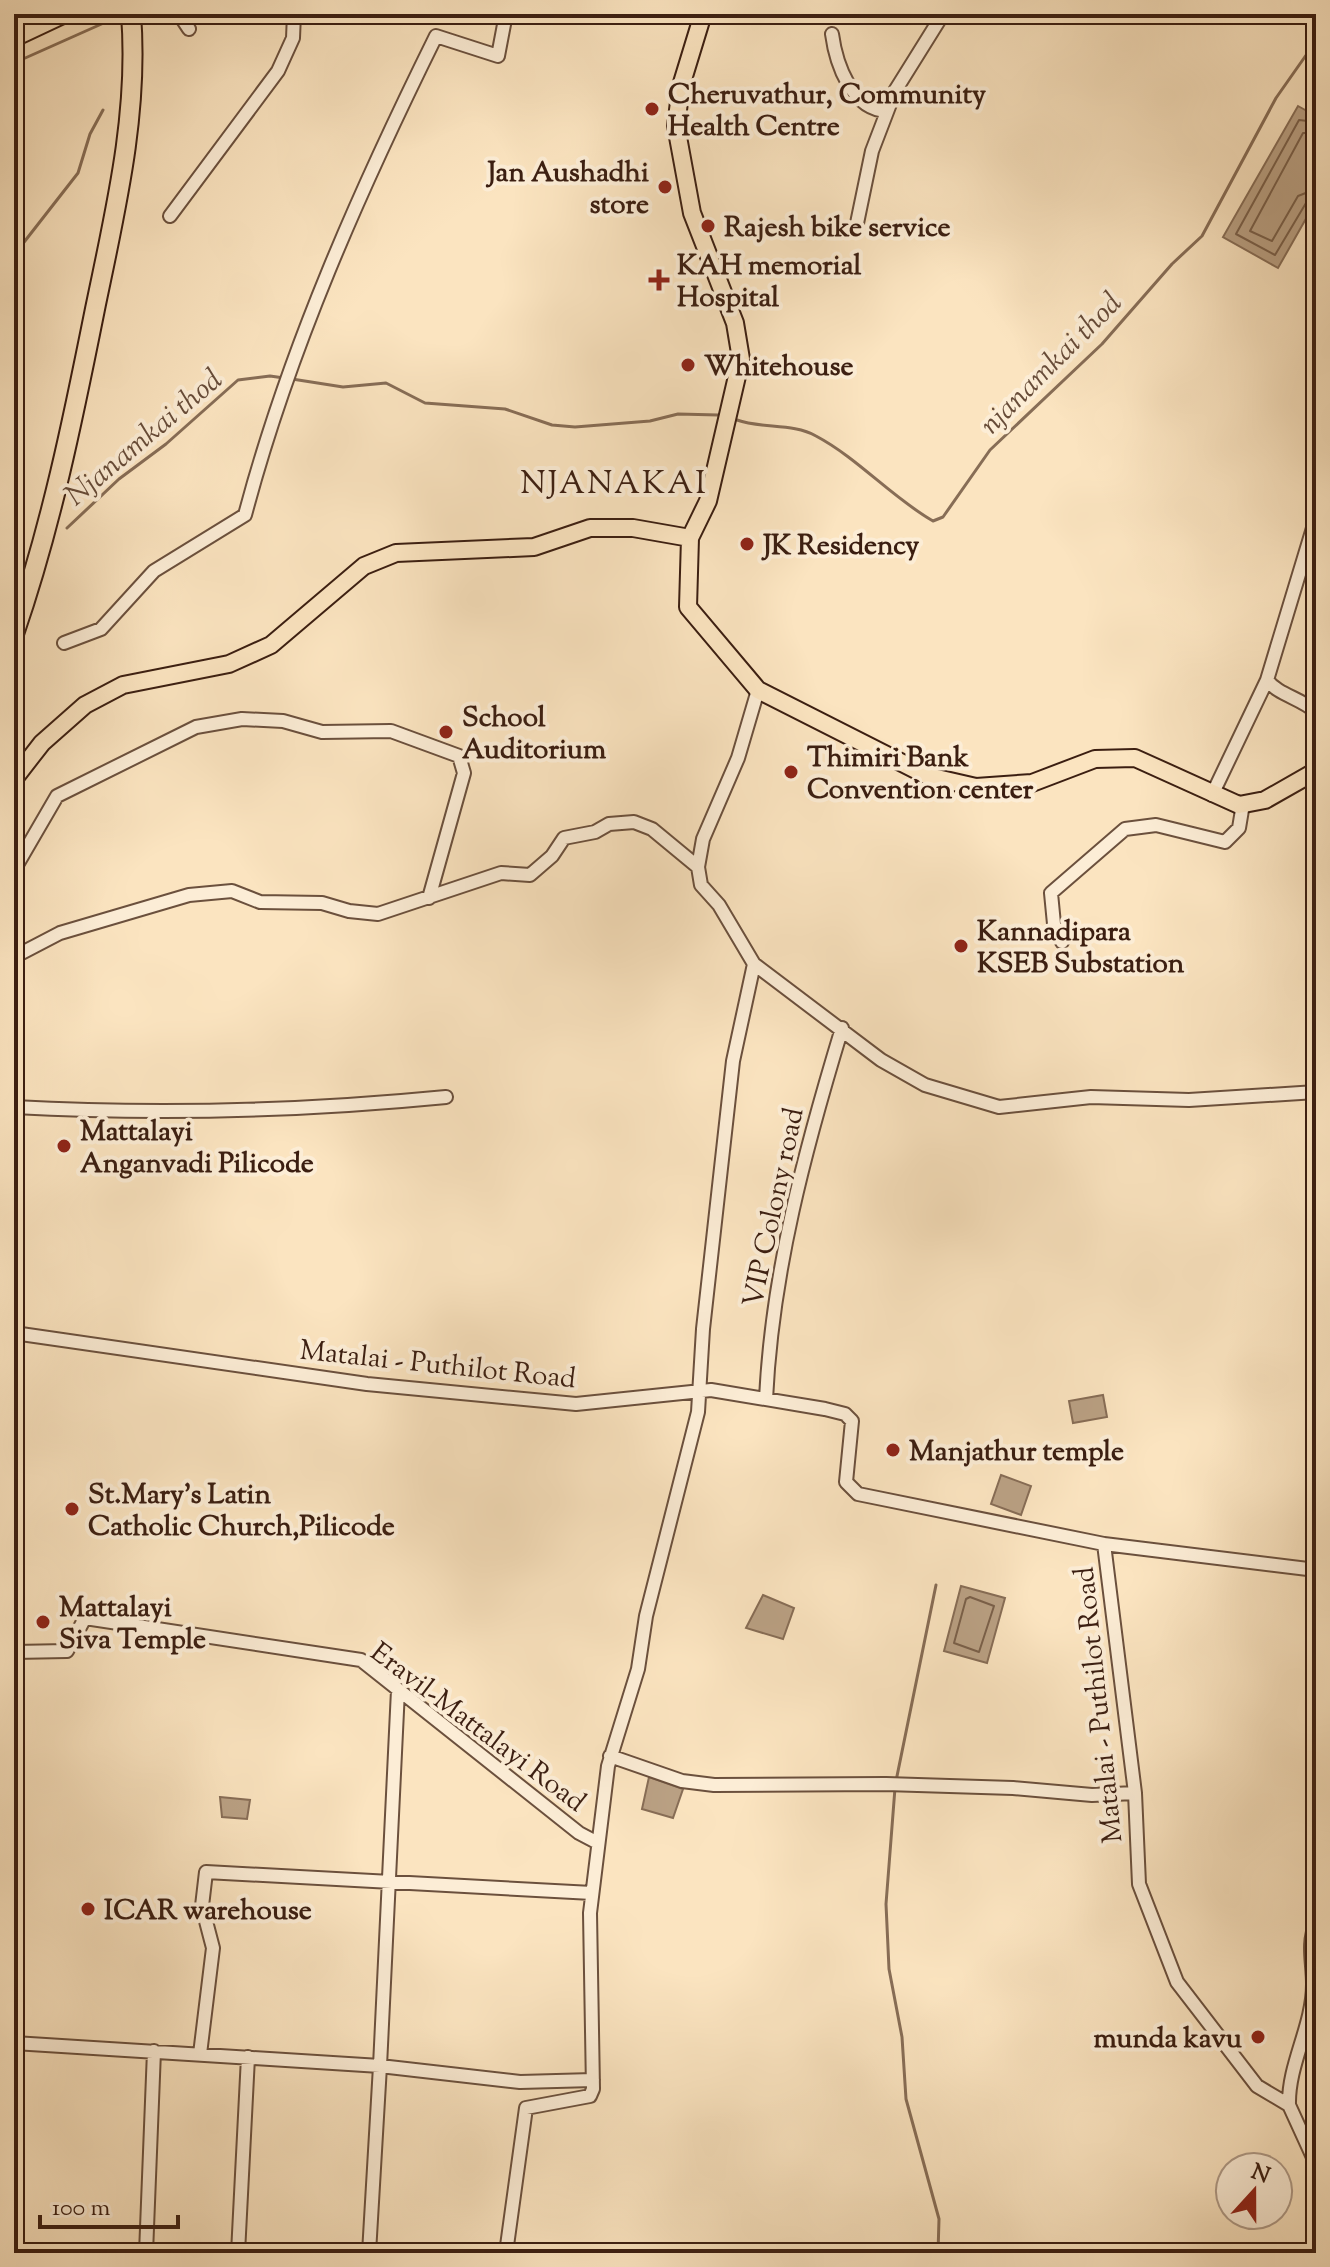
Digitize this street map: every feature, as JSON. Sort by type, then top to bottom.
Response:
[{"type":"highway","points":[[14,634],[60,481],[123,171],[132,91],[131,14]]},
{"type":"main road","points":[[14,38],[65,14]]},
{"type":"main road","points":[[703,14],[681,86],[676,126],[692,213],[735,323],[741,359],[708,501],[690,538],[688,607],[758,690],[928,776],[976,787],[1032,783],[1095,759],[1135,758],[1212,795],[1243,804],[1265,800],[1316,771]]},
{"type":"main road","points":[[14,779],[42,743],[85,705],[123,685],[229,664],[271,645],[364,566],[396,553],[428,549],[534,547],[590,528],[633,528],[690,538]]},
{"type":"street","points":[[179,14],[189,29]]},
{"type":"street","points":[[170,216],[278,71],[293,38],[294,14]]},
{"type":"street","points":[[64,643],[101,629],[154,571],[245,515],[267,432],[306,330],[373,163],[436,36],[498,56],[506,14]]},
{"type":"street","points":[[856,228],[872,151],[895,91],[943,14]]},
{"type":"street","points":[[832,34],[836,59],[863,104],[873,111],[887,111]]},
{"type":"street","points":[[1212,795],[1267,680],[1316,518]]},
{"type":"street","points":[[1267,680],[1273,688],[1302,699],[1316,712]]},
{"type":"street","points":[[758,690],[738,758],[703,839],[698,867],[701,885],[719,905],[754,964],[904,1075],[966,1099],[999,1107],[1091,1097],[1189,1100],[1316,1092]]},
{"type":"street","points":[[14,870],[57,796],[93,775],[196,727],[242,719],[283,721],[322,732],[391,731],[459,756],[464,773],[429,898]]},
{"type":"street","points":[[1062,942],[1054,924],[1051,893],[1125,829],[1156,825],[1225,842],[1239,828],[1243,804]]},
{"type":"street","points":[[14,956],[60,933],[189,895],[232,891],[260,902],[322,903],[349,911],[378,914],[501,873],[530,875],[552,856],[564,838],[595,832],[609,824],[634,822],[652,829],[698,867]]},
{"type":"street","points":[[506,2253],[526,2108],[590,2096],[593,2080],[592,1893],[610,1756],[638,1669],[646,1616],[698,1412],[703,1329],[733,1061],[754,964]]},
{"type":"street","name":"VIP Colony road","points":[[766,1399],[778,1271],[817,1109],[842,1028]]},
{"type":"street","points":[[14,1107],[114,1112],[329,1107],[446,1097]]},
{"type":"street","name":"Matalai - Puthilot Road","points":[[14,1333],[367,1384],[576,1404],[700,1389],[845,1414],[852,1421],[846,1482],[858,1494],[1104,1544],[1135,1793],[1139,1884],[1177,1982],[1257,2086],[1289,2105]]},
{"type":"street","points":[[1104,1544],[1316,1570]]},
{"type":"street","name":"Eravil-Mattalayi Road","points":[[14,1652],[67,1651],[85,1618],[361,1660],[579,1833],[598,1843]]},
{"type":"street","points":[[369,2253],[391,1881],[398,1690]]},
{"type":"street","points":[[610,1756],[682,1781],[714,1785],[921,1785],[1092,1795],[1135,1793]]},
{"type":"street","points":[[200,2054],[213,1948],[202,1906],[206,1872],[592,1893]]},
{"type":"street","points":[[1316,1923],[1311,1935],[1313,1984],[1301,2055],[1288,2085],[1289,2105],[1316,2164]]},
{"type":"street","points":[[14,2043],[380,2066],[520,2082],[593,2080]]},
{"type":"street","points":[[146,2253],[154,2051]]},
{"type":"street","points":[[238,2253],[248,2057]]},
{"type":"water","points":[[1298,106],[1316,116],[1316,201],[1278,268],[1223,237]]},
{"type":"water","points":[[1103,1395],[1107,1417],[1073,1423],[1069,1401]]},
{"type":"water","points":[[1001,1475],[1031,1486],[1021,1515],[991,1504]]},
{"type":"water","points":[[961,1586],[1005,1598],[987,1663],[944,1651]]},
{"type":"water","points":[[763,1595],[794,1608],[783,1639],[746,1628]]},
{"type":"water","points":[[649,1777],[683,1789],[673,1818],[642,1809]]},
{"type":"water","points":[[220,1797],[250,1800],[247,1819],[222,1817]]},
{"type":"waterway","points":[[151,21],[153,14]]},
{"type":"waterway","points":[[14,63],[106,22]]},
{"type":"waterway","name":"njanamkai thod","points":[[737,420],[797,429],[816,436],[933,521],[943,517],[990,450],[1102,344],[1172,264],[1202,236],[1276,98],[1316,41]]},
{"type":"waterway","points":[[14,255],[78,173],[90,134],[103,110]]},
{"type":"waterway","name":"Njanamkai thod","points":[[67,528],[119,479],[166,444],[238,380],[270,376],[284,378]]},
{"type":"waterway","name":"Njanamkai thod","points":[[292,379],[343,387],[386,383],[425,403],[505,409],[552,425],[575,427],[650,421],[678,414],[718,415]]},
{"type":"waterway","points":[[896,1781],[936,1585]]},
{"type":"waterway","points":[[895,1788],[886,1904],[889,1969],[902,2037],[906,2099],[939,2219],[938,2253]]},
{"type":"place","name":"Cheruvathur, Community Health Centre","points":[[652,109]]},
{"type":"place","name":"Jan Aushadhi store","points":[[665,187]]},
{"type":"place","name":"Rajesh bike service","points":[[708,226]]},
{"type":"place","name":"KAH memorial Hospital","points":[[659,280]]},
{"type":"place","name":"Whitehouse","points":[[688,365]]},
{"type":"place","name":"JK Residency","points":[[747,544]]},
{"type":"place","name":"School Auditorium","points":[[446,732]]},
{"type":"place","name":"Thimiri Bank Convention center","points":[[791,772]]},
{"type":"place","name":"Kannadipara KSEB Substation","points":[[961,946]]},
{"type":"place","name":"Mattalayi Anganvadi Pilicode","points":[[64,1146]]},
{"type":"place","name":"Manjathur temple","points":[[893,1450]]},
{"type":"place","name":"St.Mary's Latin Catholic Church,Pilicode","points":[[72,1509]]},
{"type":"place","name":"Mattalayi Siva Temple","points":[[43,1622]]},
{"type":"place","name":"ICAR warehouse","points":[[88,1909]]},
{"type":"place","name":"munda kavu","points":[[1258,2037]]},
{"type":"district","name":"NJANAKAI","points":[[614,482]]}]
